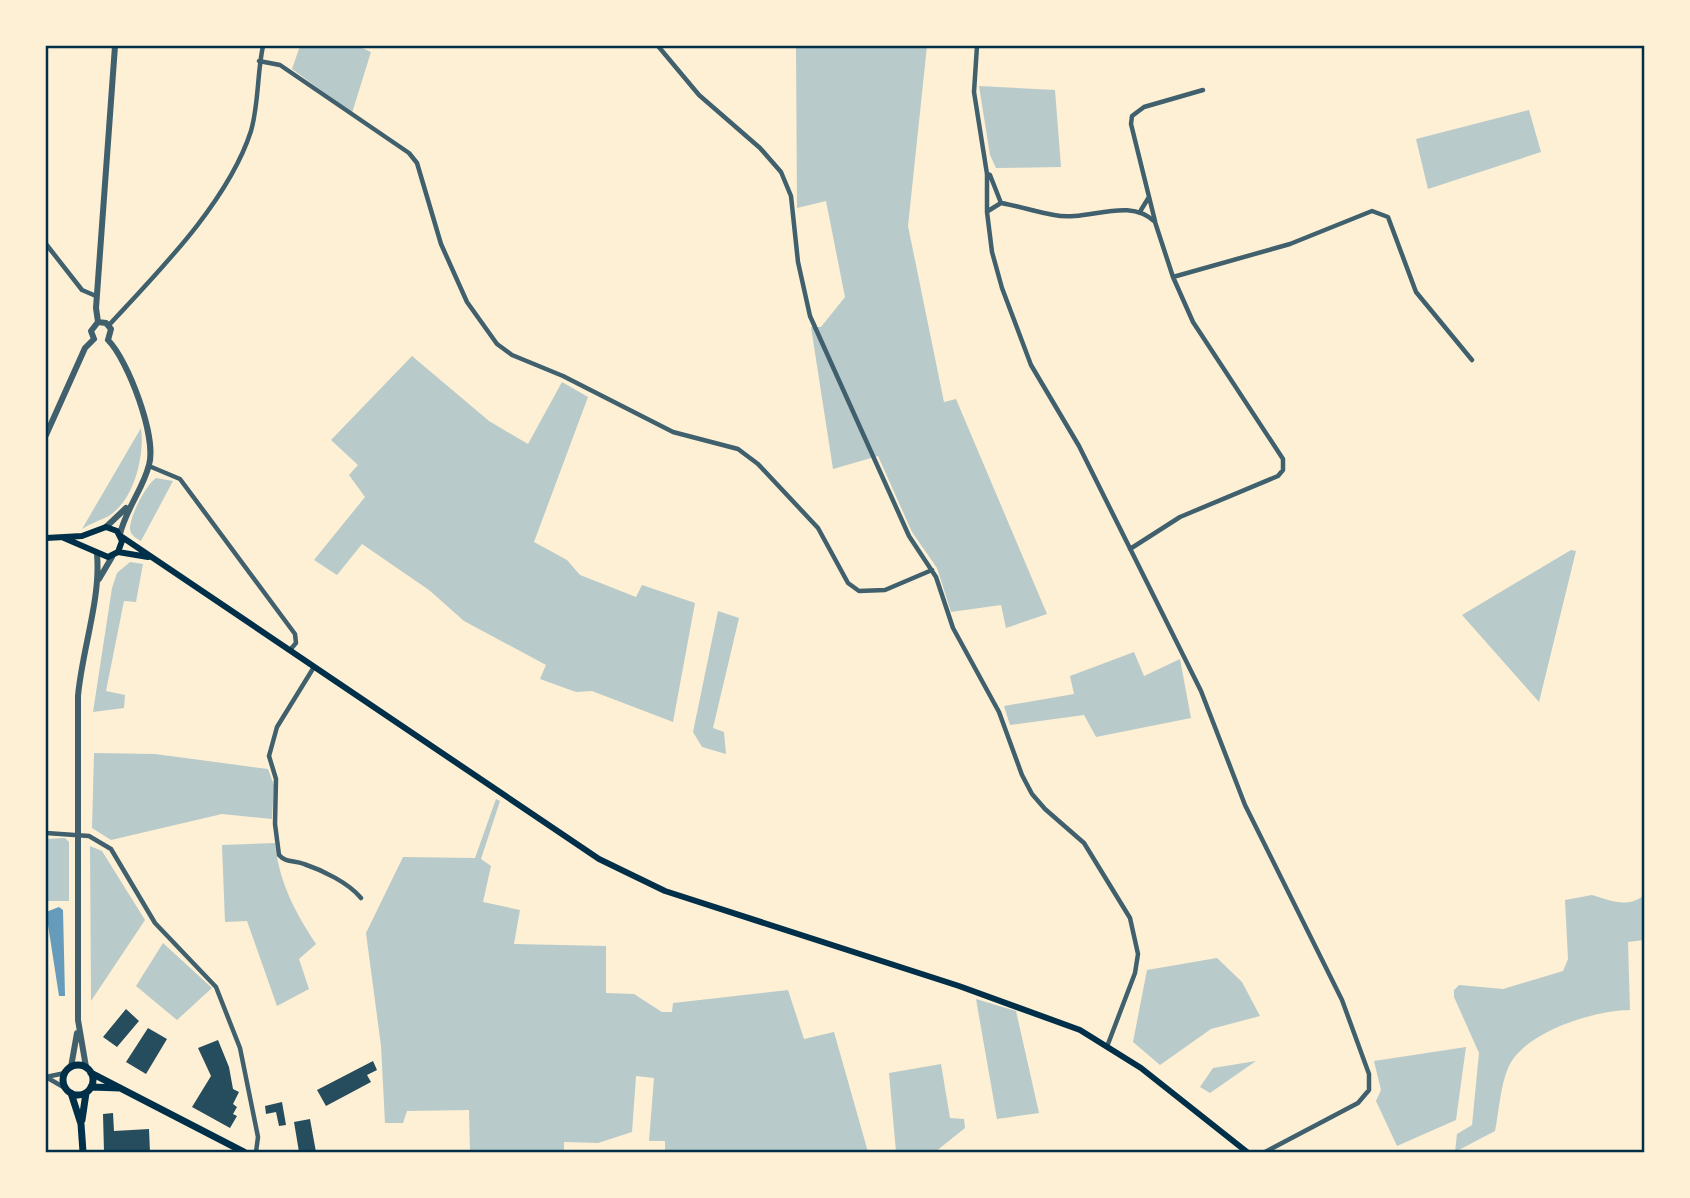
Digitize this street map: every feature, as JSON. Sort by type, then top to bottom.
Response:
[{"type":"main road","points":[[46,538],[64,538],[96,532],[106,527],[531,814],[632,877],[665,891],[1051,1017],[1108,1045],[1247,1153]]},
{"type":"main road","points":[[96,532],[92,539],[96,552]]},
{"type":"main road","points":[[115,554],[121,536]]},
{"type":"main road","points":[[64,538],[96,552],[154,559]]},
{"type":"main road","points":[[81,1124],[68,1090],[68,1070],[88,1070],[244,1153]]},
{"type":"main road","points":[[83,1153],[81,1124],[88,1090],[88,1070]]},
{"type":"main road","points":[[68,1090],[121,1088]]},
{"type":"street","points":[[109,325],[112,333],[108,340],[101,342],[94,339],[91,331],[98,322],[96,296],[115,46]]},
{"type":"street","points":[[109,325],[188,235],[236,163],[251,130],[263,46]]},
{"type":"street","points":[[658,46],[699,95],[772,160],[787,183],[798,262],[810,316],[909,536],[932,570],[953,628],[999,712],[1022,775],[1032,793],[1045,809],[1084,843],[1110,884],[1135,933],[1138,954],[1135,973],[1108,1045]]},
{"type":"street","points":[[977,46],[974,92],[987,174],[987,212],[992,253],[1022,345],[1079,446],[1201,691],[1245,805],[1342,1000],[1370,1082],[1366,1097],[1358,1103],[1265,1153]]},
{"type":"street","points":[[260,61],[280,65],[410,153],[417,163],[441,244],[467,302],[497,345],[512,355],[563,376],[673,432],[738,449],[758,464],[818,527],[848,583],[859,591],[886,590],[932,570]]},
{"type":"street","points":[[1130,549],[1180,517],[1278,476],[1284,464],[1193,322],[1173,277],[1155,222],[1131,124],[1132,116],[1144,107],[1203,90]]},
{"type":"street","points":[[987,174],[990,175],[1000,204]]},
{"type":"street","points":[[1141,210],[1150,196]]},
{"type":"street","points":[[987,212],[1000,204],[1056,216],[1141,210],[1155,222]]},
{"type":"street","points":[[1173,277],[1290,244],[1372,211],[1380,212],[1388,217],[1416,292],[1472,360]]},
{"type":"street","points":[[46,244],[82,290],[96,296]]},
{"type":"street","points":[[98,322],[109,325]]},
{"type":"street","points":[[46,435],[86,348],[94,339]]},
{"type":"street","points":[[108,340],[120,356],[148,429],[151,444],[149,466],[128,507],[121,536]]},
{"type":"street","points":[[149,466],[180,480],[295,634],[296,643],[290,650]]},
{"type":"street","points":[[106,527],[128,507]]},
{"type":"street","points":[[46,1077],[68,1070],[78,1018],[78,696],[84,646],[98,581],[96,552]]},
{"type":"street","points":[[98,581],[115,554]]},
{"type":"street","points":[[314,666],[271,742],[269,761],[276,779],[275,824],[279,855],[287,861],[299,862],[320,871],[354,890],[361,898]]},
{"type":"street","points":[[46,833],[79,834],[97,838],[111,849],[155,923],[216,987],[240,1048],[258,1137],[256,1153]]},
{"type":"street","points":[[78,1018],[88,1070]]},
{"type":"street","points":[[46,1077],[68,1090]]},
{"type":"shaded area","points":[[300,46],[358,46],[371,52],[352,113],[292,69]]},
{"type":"shaded area","points":[[796,46],[927,46],[908,226],[944,402],[956,399],[1047,614],[1006,628],[1001,605],[951,612],[937,568],[912,532],[878,456],[833,469],[811,327],[821,327],[845,297],[826,201],[797,208]]},
{"type":"shaded area","points":[[979,86],[1055,90],[1061,167],[996,168],[990,155]]},
{"type":"shaded area","points":[[1529,110],[1541,152],[1428,189],[1416,139]]},
{"type":"shaded area","points":[[412,356],[489,421],[528,444],[562,382],[588,397],[534,542],[567,560],[580,575],[636,597],[642,585],[695,603],[673,722],[592,691],[576,692],[540,679],[546,665],[464,621],[429,590],[362,544],[337,575],[314,560],[365,497],[349,475],[358,465],[331,440]]},
{"type":"shaded area","points":[[141,428],[141,451],[136,477],[124,501],[107,517],[82,529]]},
{"type":"shaded area","points":[[156,478],[173,481],[141,541],[131,533],[131,523],[143,494]]},
{"type":"shaded area","points":[[1571,550],[1576,551],[1539,702],[1462,615]]},
{"type":"shaded area","points":[[130,562],[143,564],[136,602],[124,601],[106,691],[125,695],[124,708],[93,712],[112,588],[117,573]]},
{"type":"shaded area","points":[[718,611],[739,618],[713,728],[724,732],[726,754],[702,747],[693,732]]},
{"type":"shaded area","points":[[1134,652],[1144,676],[1180,659],[1191,718],[1096,737],[1084,715],[1010,725],[1004,706],[1074,694],[1070,676]]},
{"type":"shaded area","points":[[94,753],[155,754],[268,769],[274,785],[272,819],[222,814],[111,840],[92,828]]},
{"type":"shaded area","points":[[496,799],[500,801],[481,859],[491,866],[483,902],[520,910],[514,944],[606,946],[606,993],[634,994],[662,1012],[672,1012],[673,1003],[788,990],[804,1039],[834,1032],[868,1152],[665,1152],[665,1141],[649,1141],[654,1078],[636,1076],[632,1132],[598,1143],[564,1142],[564,1152],[470,1152],[469,1110],[407,1111],[403,1123],[385,1123],[381,1046],[366,933],[403,857],[475,858]]},
{"type":"shaded area","points":[[65,838],[69,842],[69,901],[46,901],[46,839]]},
{"type":"shaded area","points":[[275,843],[280,871],[289,896],[316,944],[299,959],[309,989],[277,1006],[247,921],[225,922],[222,845]]},
{"type":"shaded area","points":[[90,846],[102,851],[145,920],[91,1001]]},
{"type":"shaded area","points":[[1592,895],[1617,902],[1630,902],[1642,897],[1644,900],[1644,940],[1628,942],[1630,1010],[1580,1019],[1528,1044],[1516,1055],[1505,1075],[1495,1131],[1455,1152],[1457,1134],[1472,1125],[1479,1053],[1454,997],[1454,990],[1459,985],[1503,989],[1563,971],[1568,959],[1565,900]]},
{"type":"shaded area","points":[[163,943],[212,988],[177,1020],[136,986]]},
{"type":"shaded area","points":[[1217,958],[1242,982],[1260,1016],[1211,1029],[1160,1065],[1133,1042],[1147,970]]},
{"type":"shaded area","points":[[976,999],[1016,1011],[1039,1113],[997,1119]]},
{"type":"shaded area","points":[[1466,1047],[1456,1120],[1397,1146],[1376,1101],[1381,1090],[1374,1061]]},
{"type":"shaded area","points":[[1256,1061],[1210,1093],[1200,1087],[1213,1068]]},
{"type":"shaded area","points":[[941,1064],[950,1118],[964,1119],[965,1128],[935,1152],[896,1152],[889,1073]]},
{"type":"water","points":[[59,907],[63,910],[65,996],[59,996],[46,912]]},
{"type":"building","points":[[126,1009],[139,1021],[117,1047],[103,1037]]},
{"type":"building","points":[[148,1028],[167,1039],[146,1074],[126,1062]]},
{"type":"building","points":[[218,1040],[229,1067],[233,1089],[239,1092],[233,1104],[237,1107],[233,1114],[237,1116],[230,1128],[192,1107],[211,1076],[198,1048]]},
{"type":"building","points":[[373,1061],[377,1070],[367,1075],[371,1082],[326,1106],[317,1090]]},
{"type":"building","points":[[282,1102],[286,1125],[279,1126],[276,1112],[266,1114],[265,1106]]},
{"type":"building","points":[[113,1113],[114,1131],[149,1129],[150,1152],[104,1152],[103,1114]]},
{"type":"building","points":[[310,1119],[316,1152],[299,1152],[294,1122]]}]
